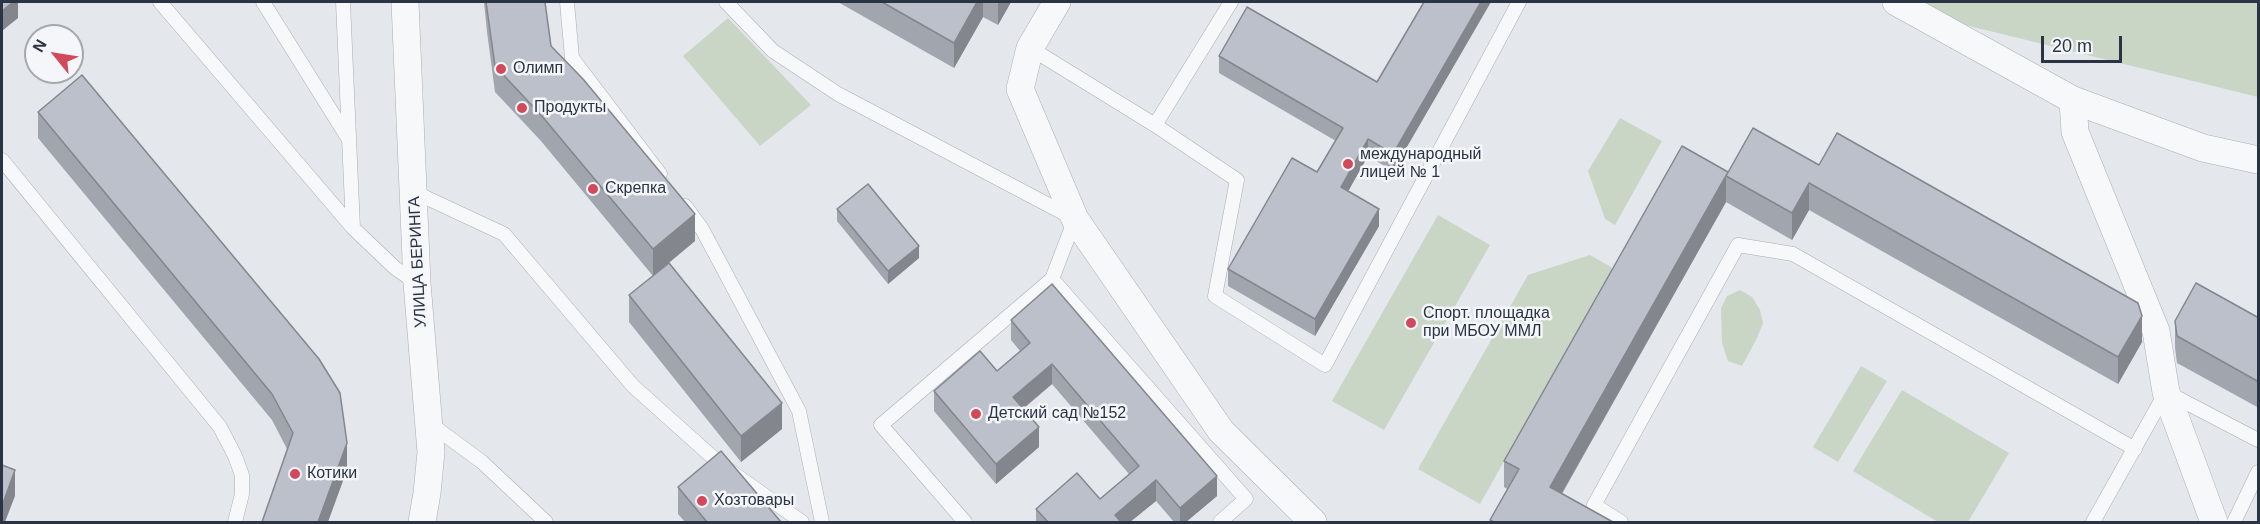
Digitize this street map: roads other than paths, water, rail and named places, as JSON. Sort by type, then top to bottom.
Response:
[{"type":"street","name":"УЛИЦА БЕРИНГА","points":[[405,2],[417,283],[431,452],[428,493],[422,522]]},
{"type":"street","points":[[1057,2],[1030,48],[1020,89],[1074,219],[1221,431],[1313,522]]},
{"type":"street","points":[[1896,2],[2073,100],[2203,148],[2259,160]]},
{"type":"street","points":[[2073,100],[2075,132],[2156,331],[2166,392],[2214,522]]},
{"type":"lane","points":[[160,2],[353,228],[395,268],[417,283]]},
{"type":"lane","points":[[263,2],[350,140]]},
{"type":"lane","points":[[343,2],[353,228]]},
{"type":"lane","points":[[567,2],[572,58],[702,229],[799,411],[822,522]]},
{"type":"lane","points":[[726,2],[773,51],[838,94],[1074,219],[1052,279],[881,425],[965,522]]},
{"type":"lane","points":[[1155,125],[1231,2]]},
{"type":"lane","points":[[1030,48],[1155,125],[1237,180],[1215,296],[1325,365],[1519,2]]},
{"type":"lane","points":[[2,160],[220,427],[235,456],[242,476],[242,494],[235,522]]},
{"type":"lane","points":[[414,192],[504,234],[633,386],[719,463],[802,522]]},
{"type":"lane","points":[[1621,522],[1594,505],[1738,245],[1793,254],[2135,449]]},
{"type":"lane","points":[[1052,279],[1246,499],[1220,522]]},
{"type":"lane","points":[[2093,522],[2166,392],[2259,440]]},
{"type":"lane","points":[[429,422],[482,462],[546,522]]},
{"type":"lane","points":[[2234,522],[2259,472]]},
{"type":"place","name":"Олимп","points":[[501,69]]},
{"type":"place","name":"Продукты","points":[[522,108]]},
{"type":"place","name":"международный лицей № 1","points":[[1348,164]]},
{"type":"place","name":"Скрепка","points":[[593,189]]},
{"type":"place","name":"Спорт. площадка при МБОУ ММЛ","points":[[1411,323]]},
{"type":"place","name":"Детский сад №152","points":[[976,414]]},
{"type":"place","name":"Котики","points":[[295,474]]},
{"type":"place","name":"Хозтовары","points":[[702,501]]}]
